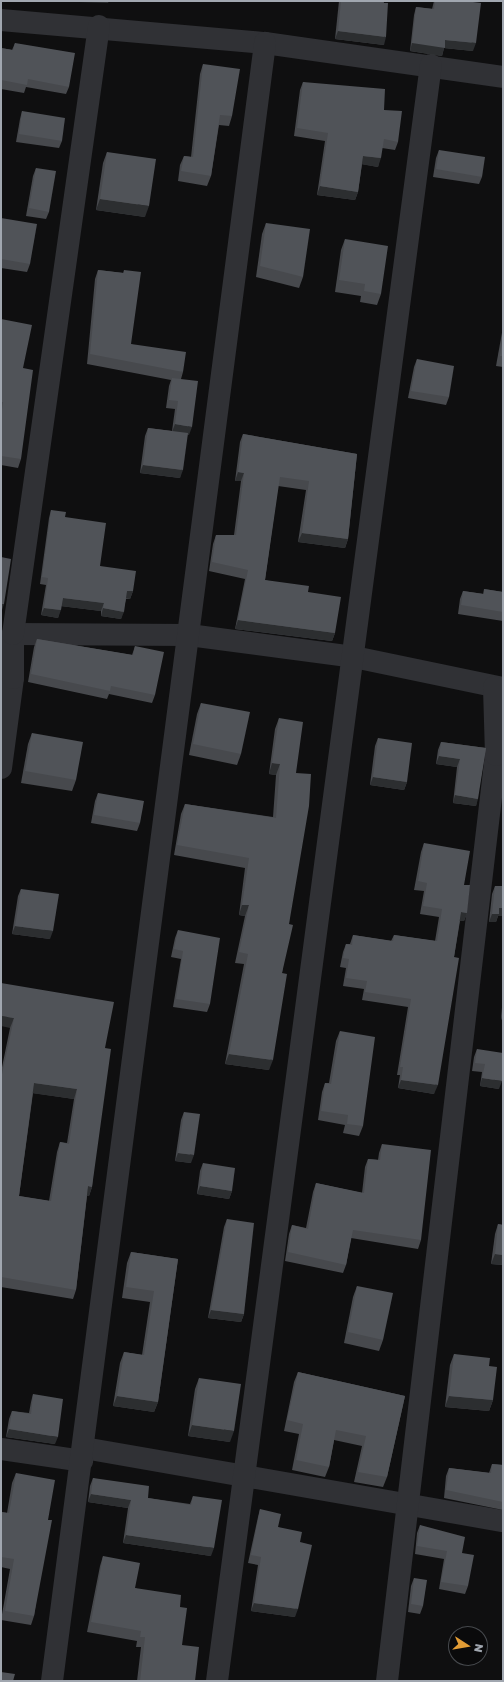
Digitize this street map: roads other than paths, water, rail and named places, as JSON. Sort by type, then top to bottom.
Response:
[{"type":"street","points":[[1,20],[99,26],[265,43],[399,64],[431,65],[503,77]]},
{"type":"street","points":[[1,768],[7,677],[12,634],[99,26]]},
{"type":"street","points":[[52,1681],[83,1454],[265,43]]},
{"type":"street","points":[[217,1681],[354,658],[431,65]]},
{"type":"street","points":[[12,634],[189,635],[354,658],[499,688],[496,755],[409,1507],[387,1681]]},
{"type":"street","points":[[1,1449],[83,1454],[244,1478],[409,1507],[503,1521]]}]
